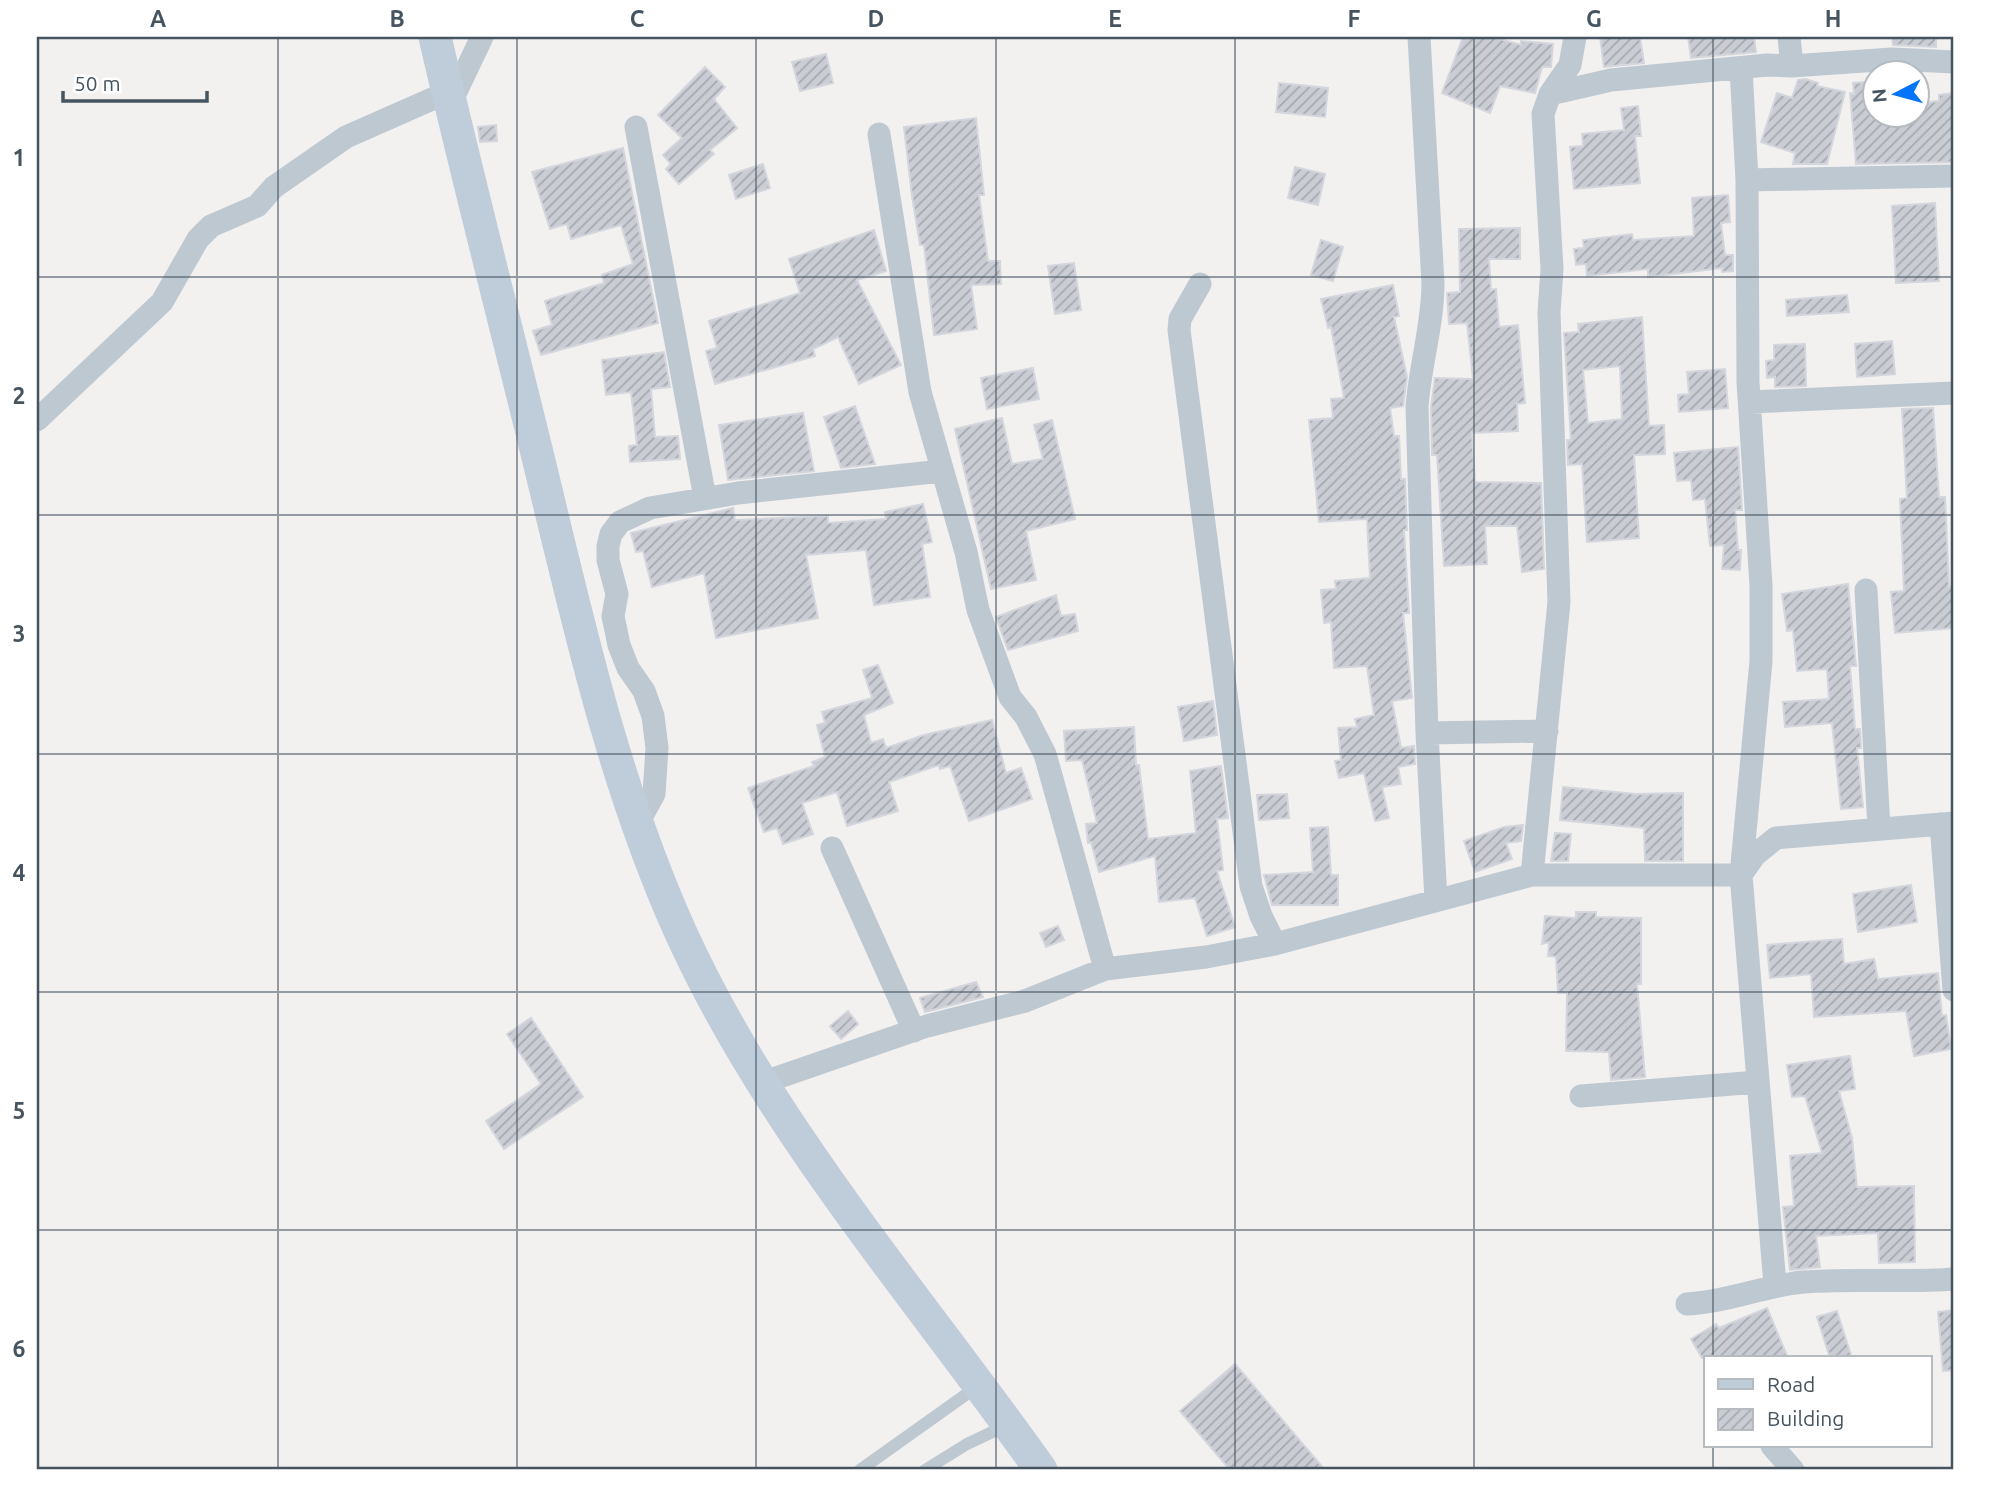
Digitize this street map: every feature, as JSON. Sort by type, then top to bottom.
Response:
[{"type":"main road","points":[[436,42],[586,649],[639,821],[680,930],[720,1010],[833,1184],[1041,1470]]},
{"type":"street","points":[[1419,37],[1433,314],[1419,377],[1417,407],[1427,733],[1436,900]]},
{"type":"street","points":[[1532,875],[1559,602],[1549,312],[1552,269],[1543,114],[1550,93],[1570,65],[1575,37]]},
{"type":"street","points":[[1788,37],[1792,66]]},
{"type":"street","points":[[436,42],[479,40]]},
{"type":"street","points":[[37,420],[162,302],[198,239],[211,226],[257,206],[274,187],[346,137],[449,97],[479,40]]},
{"type":"street","points":[[1550,93],[1611,80],[1741,68],[1892,59],[1954,62]]},
{"type":"street","points":[[1741,68],[1747,180],[1749,402],[1761,585],[1761,661],[1741,875],[1775,1285]]},
{"type":"street","points":[[636,127],[705,498]]},
{"type":"street","points":[[880,134],[920,392],[993,657],[1010,697],[1026,717],[1045,754],[1105,969]]},
{"type":"street","points":[[1747,180],[1954,176]]},
{"type":"street","points":[[1200,285],[1180,318],[1180,330],[1251,886],[1261,916],[1275,944]]},
{"type":"street","points":[[1749,402],[1954,393]]},
{"type":"street","points":[[639,821],[654,794],[657,748],[653,716],[644,691],[628,668],[619,645],[613,616],[617,594],[608,560],[608,546],[611,534],[620,522],[632,514],[705,498],[942,471]]},
{"type":"street","points":[[1866,590],[1879,829]]},
{"type":"street","points":[[1427,733],[1547,731]]},
{"type":"street","points":[[1741,875],[1755,855],[1776,838],[1947,824],[1954,990]]},
{"type":"street","points":[[832,848],[914,1031]]},
{"type":"street","points":[[765,1082],[914,1031],[1026,1001],[1105,969],[1206,957],[1275,944],[1532,875],[1741,875]]},
{"type":"street","points":[[1581,1096],[1758,1082]]},
{"type":"street","points":[[1687,1304],[1715,1303],[1775,1285],[1855,1279],[1906,1283],[1954,1279]]},
{"type":"street","points":[[1774,1448],[1793,1470]]},
{"type":"lane","points":[[860,1470],[981,1384]]},
{"type":"lane","points":[[925,1470],[967,1444],[1009,1424]]},
{"type":"building","points":[[1463,37],[1493,37],[1521,45],[1521,41],[1553,44],[1551,67],[1542,67],[1535,93],[1500,86],[1490,113],[1442,93]]},
{"type":"building","points":[[1600,37],[1640,37],[1644,63],[1604,67]]},
{"type":"building","points":[[1688,37],[1754,37],[1756,52],[1691,58]]},
{"type":"building","points":[[1892,37],[1936,37],[1936,47],[1893,45]]},
{"type":"building","points":[[826,54],[833,83],[800,91],[792,62]]},
{"type":"building","points":[[705,67],[725,87],[714,99],[737,128],[710,150],[714,154],[679,184],[666,169],[671,164],[663,155],[682,138],[658,115]]},
{"type":"building","points":[[1798,80],[1818,83],[1817,86],[1845,92],[1827,164],[1793,164],[1795,153],[1761,142],[1777,93],[1792,98]]},
{"type":"building","points":[[1862,82],[1862,130],[1932,130],[1932,102],[1939,101],[1939,95],[1954,93],[1954,162],[1856,164],[1850,93],[1854,94],[1853,83]]},
{"type":"building","points":[[1279,83],[1328,88],[1325,117],[1276,112]]},
{"type":"building","points":[[1638,106],[1641,136],[1635,136],[1640,183],[1574,189],[1570,147],[1583,146],[1582,134],[1624,130],[1621,108]]},
{"type":"building","points":[[976,118],[984,195],[979,195],[988,261],[1000,261],[1001,284],[971,285],[977,329],[934,335],[924,245],[920,245],[904,127]]},
{"type":"building","points":[[496,125],[497,141],[480,142],[478,127]]},
{"type":"building","points":[[623,148],[658,323],[541,355],[533,331],[552,325],[545,301],[604,283],[602,275],[633,264],[621,225],[571,239],[567,224],[550,229],[532,172]]},
{"type":"building","points":[[763,164],[770,188],[736,199],[729,175]]},
{"type":"building","points":[[1295,167],[1325,174],[1318,205],[1288,198]]},
{"type":"building","points":[[1728,195],[1730,222],[1721,223],[1725,255],[1733,255],[1733,271],[1722,272],[1722,268],[1648,277],[1648,269],[1587,276],[1586,264],[1576,265],[1574,249],[1584,248],[1583,240],[1632,234],[1633,240],[1694,236],[1692,198]]},
{"type":"building","points":[[1935,203],[1939,281],[1896,283],[1892,206]]},
{"type":"building","points":[[1520,228],[1520,259],[1489,259],[1491,290],[1496,289],[1499,327],[1518,325],[1525,403],[1517,404],[1518,431],[1472,433],[1475,482],[1541,483],[1544,569],[1522,572],[1517,526],[1485,526],[1487,564],[1444,566],[1437,455],[1432,455],[1431,407],[1435,378],[1473,379],[1467,323],[1449,324],[1447,293],[1460,292],[1459,229]]},
{"type":"building","points":[[874,230],[886,271],[857,280],[901,365],[859,384],[838,337],[813,349],[815,356],[715,384],[706,351],[717,348],[709,321],[800,293],[789,259]]},
{"type":"building","points":[[1321,240],[1343,247],[1333,281],[1311,275]]},
{"type":"building","points":[[1074,263],[1081,310],[1055,314],[1048,266]]},
{"type":"building","points":[[1393,285],[1399,316],[1394,317],[1407,377],[1403,406],[1390,408],[1394,436],[1399,436],[1401,479],[1405,479],[1407,530],[1404,530],[1409,613],[1403,613],[1412,698],[1392,701],[1401,748],[1414,746],[1415,764],[1398,767],[1401,784],[1382,787],[1389,818],[1375,821],[1364,773],[1339,778],[1335,761],[1341,760],[1338,728],[1357,727],[1355,719],[1374,715],[1367,666],[1334,668],[1331,622],[1324,623],[1321,590],[1336,589],[1335,581],[1370,578],[1367,519],[1319,522],[1309,420],[1333,418],[1331,399],[1344,398],[1331,327],[1328,328],[1321,299]]},
{"type":"building","points":[[1847,295],[1849,312],[1787,316],[1786,300]]},
{"type":"building","points":[[1642,317],[1649,426],[1664,425],[1665,454],[1634,455],[1639,538],[1587,542],[1582,464],[1568,465],[1567,440],[1571,440],[1564,333],[1579,332],[1578,324]],"holes":[[[1620,366],[1622,419],[1588,423],[1583,370]]]},
{"type":"building","points":[[1892,341],[1895,374],[1857,377],[1855,344]]},
{"type":"building","points":[[1805,344],[1806,386],[1775,387],[1775,377],[1767,378],[1766,361],[1774,360],[1774,345]]},
{"type":"building","points":[[664,352],[670,387],[651,389],[655,437],[678,436],[680,459],[630,462],[629,446],[637,445],[631,392],[606,395],[602,360]]},
{"type":"building","points":[[1033,368],[1039,399],[987,409],[981,378]]},
{"type":"building","points":[[1725,369],[1728,408],[1679,412],[1678,395],[1689,394],[1687,372]]},
{"type":"building","points":[[855,406],[875,464],[841,468],[824,417]]},
{"type":"building","points":[[1933,408],[1939,497],[1945,497],[1949,587],[1954,586],[1954,628],[1895,633],[1891,592],[1904,591],[1900,499],[1907,498],[1902,409]]},
{"type":"building","points":[[803,413],[814,471],[728,480],[719,425]]},
{"type":"building","points":[[1002,418],[1012,464],[1043,459],[1034,425],[1052,420],[1075,519],[1026,531],[1036,580],[991,589],[955,429]]},
{"type":"building","points":[[1738,447],[1742,510],[1735,510],[1738,550],[1741,550],[1740,570],[1722,569],[1724,545],[1710,546],[1705,499],[1693,500],[1691,480],[1677,481],[1674,453]]},
{"type":"building","points":[[923,504],[932,542],[922,544],[930,597],[874,605],[866,550],[806,555],[818,618],[716,638],[704,573],[652,587],[643,551],[636,552],[631,533],[733,508],[735,520],[828,516],[828,523],[886,519],[885,512]]},
{"type":"building","points":[[1848,584],[1856,666],[1850,666],[1855,729],[1860,729],[1861,748],[1857,748],[1863,807],[1841,809],[1832,723],[1785,727],[1783,702],[1829,699],[1827,669],[1797,671],[1793,630],[1787,631],[1782,594]]},
{"type":"building","points":[[1056,595],[1061,616],[1075,614],[1078,631],[1008,650],[996,617]]},
{"type":"building","points":[[878,665],[893,703],[864,715],[871,743],[883,739],[886,748],[924,735],[992,720],[1006,773],[1021,768],[1032,799],[969,821],[950,766],[940,769],[939,765],[889,782],[898,811],[847,826],[837,792],[802,803],[813,834],[783,844],[777,828],[764,832],[748,788],[814,766],[812,762],[825,757],[817,725],[825,723],[822,712],[872,698],[863,670]]},
{"type":"building","points":[[1213,701],[1217,735],[1184,741],[1178,707]]},
{"type":"building","points":[[1134,727],[1136,765],[1139,765],[1148,839],[1196,833],[1190,771],[1221,766],[1228,818],[1217,819],[1223,870],[1217,871],[1235,927],[1207,936],[1195,898],[1159,902],[1155,856],[1099,872],[1091,842],[1088,843],[1086,824],[1097,823],[1082,760],[1066,761],[1064,731]]},
{"type":"building","points":[[1563,787],[1636,794],[1683,793],[1683,861],[1645,861],[1644,828],[1560,820]]},
{"type":"building","points":[[1287,794],[1289,818],[1259,820],[1257,795]]},
{"type":"building","points":[[1523,825],[1521,841],[1506,843],[1512,859],[1475,872],[1464,841],[1504,827]]},
{"type":"building","points":[[1328,827],[1331,875],[1338,875],[1338,905],[1272,905],[1264,875],[1313,872],[1310,828]]},
{"type":"building","points":[[1555,833],[1571,834],[1568,861],[1551,861]]},
{"type":"building","points":[[1911,885],[1917,922],[1858,932],[1853,894]]},
{"type":"building","points":[[1576,912],[1596,912],[1596,917],[1641,918],[1641,984],[1637,984],[1645,1077],[1611,1080],[1609,1052],[1566,1051],[1567,993],[1558,993],[1556,957],[1548,956],[1549,942],[1542,944],[1545,916],[1576,918]]},
{"type":"building","points":[[1058,926],[1064,940],[1046,947],[1040,933]]},
{"type":"building","points":[[1842,939],[1844,964],[1874,959],[1878,979],[1938,973],[1942,1016],[1946,1015],[1951,1049],[1914,1056],[1906,1011],[1814,1017],[1811,974],[1770,978],[1767,945]]},
{"type":"building","points":[[976,982],[983,997],[925,1012],[920,998]]},
{"type":"building","points":[[848,1011],[858,1024],[841,1039],[830,1026]]},
{"type":"building","points":[[531,1018],[583,1097],[504,1149],[486,1121],[541,1084],[507,1034]]},
{"type":"building","points":[[1850,1056],[1855,1089],[1839,1091],[1852,1138],[1857,1187],[1914,1186],[1915,1262],[1879,1263],[1878,1233],[1816,1236],[1820,1267],[1790,1270],[1783,1207],[1794,1206],[1790,1156],[1822,1153],[1805,1096],[1792,1097],[1787,1065]]},
{"type":"building","points":[[1767,1308],[1787,1356],[1702,1358],[1691,1339],[1716,1324],[1719,1328]]},
{"type":"building","points":[[1954,1310],[1954,1370],[1943,1371],[1938,1312]]},
{"type":"building","points":[[1837,1311],[1851,1356],[1829,1356],[1817,1317]]},
{"type":"building","points":[[1235,1364],[1325,1470],[1230,1470],[1180,1411]]}]
